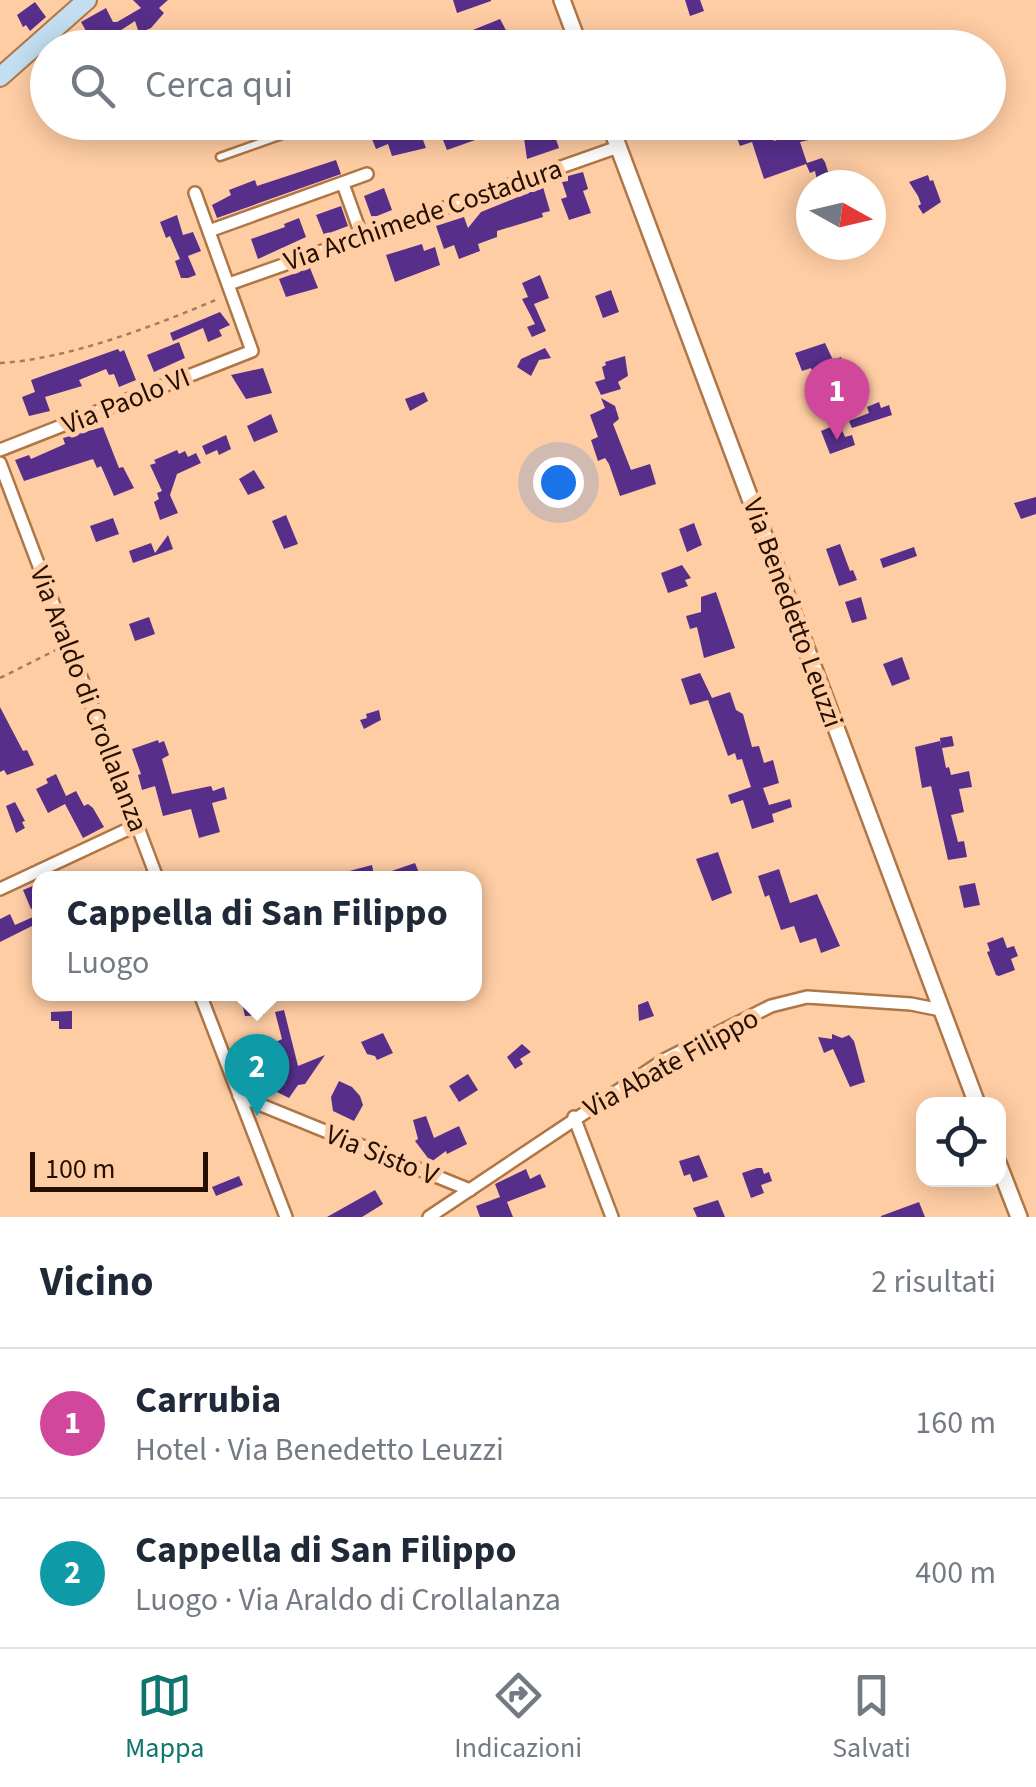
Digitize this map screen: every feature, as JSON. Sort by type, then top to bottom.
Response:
[{"type":"main road","points":[[53,30],[87,0]]},
{"type":"main road","points":[[0,77],[30,50]]},
{"type":"street","points":[[562,0],[574,30]]},
{"type":"street","name":"Via Benedetto Leuzzi","points":[[615,140],[973,1097]]},
{"type":"street","name":"Via Archimede Costadura","points":[[230,289],[362,237],[618,147]]},
{"type":"street","points":[[209,231],[367,174]]},
{"type":"street","points":[[343,184],[362,237]]},
{"type":"street","points":[[194,193],[230,289]]},
{"type":"street","name":"Via Paolo VI","points":[[0,450],[252,351],[230,289]]},
{"type":"street","name":"Via Araldo di Crollalanza","points":[[0,463],[154,871]]},
{"type":"street","points":[[39,871],[137,825]]},
{"type":"street","points":[[0,889],[32,874]]},
{"type":"street","name":"Via Abate Filippo","points":[[429,1217],[664,1060],[771,1006],[792,999],[854,1000],[941,1010]]},
{"type":"street","points":[[203,1001],[286,1217]]},
{"type":"street","name":"Via Sisto V","points":[[239,1096],[470,1190]]},
{"type":"street","points":[[574,1117],[612,1217]]},
{"type":"street","points":[[1006,1184],[1019,1217]]},
{"type":"lane","points":[[220,157],[268,140]]},
{"type":"path","points":[[0,363],[31,361],[66,352],[230,289]]},
{"type":"path","points":[[0,678],[68,644]]},
{"type":"building","points":[[133,0],[168,0],[159,8],[164,13],[146,30],[138,30],[135,21],[121,30],[85,30],[81,22],[106,8],[113,22],[117,22],[141,8]]},
{"type":"building","points":[[453,0],[491,0],[491,1],[457,13]]},
{"type":"building","points":[[685,0],[700,0],[704,11],[690,16]]},
{"type":"building","points":[[35,2],[46,17],[30,31],[17,15]]},
{"type":"building","points":[[500,19],[506,30],[473,30]]},
{"type":"building","points":[[372,140],[423,140],[426,148],[392,156],[388,144],[376,149]]},
{"type":"building","points":[[443,140],[475,140],[447,150]]},
{"type":"building","points":[[524,140],[556,140],[559,148],[527,159]]},
{"type":"building","points":[[738,140],[808,140],[800,142],[807,163],[822,158],[827,170],[809,170],[806,164],[764,179],[752,142],[740,146]]},
{"type":"building","points":[[336,160],[341,174],[217,218],[212,205],[231,195],[229,190],[255,180],[257,186]]},
{"type":"building","points":[[583,172],[588,189],[583,191],[591,213],[569,220],[561,199],[567,197],[562,182]]},
{"type":"building","points":[[928,175],[941,202],[923,214],[909,182]]},
{"type":"building","points":[[543,187],[550,211],[542,213],[543,217],[497,231],[497,237],[478,244],[480,251],[459,259],[454,245],[444,249],[436,226],[464,217],[468,228],[481,212]]},
{"type":"building","points":[[384,188],[392,210],[372,218],[364,196]]},
{"type":"building","points":[[341,206],[348,226],[324,235],[316,215]]},
{"type":"building","points":[[177,215],[183,235],[193,232],[201,251],[188,256],[196,275],[188,278],[181,278],[175,261],[180,259],[160,222]]},
{"type":"building","points":[[299,218],[306,237],[258,259],[251,239]]},
{"type":"building","points":[[422,244],[424,251],[435,247],[440,265],[395,282],[386,255]]},
{"type":"building","points":[[310,268],[318,288],[286,297],[279,279]]},
{"type":"building","points":[[540,275],[549,298],[534,304],[546,331],[532,337],[527,327],[535,324],[522,299],[528,297],[522,283]]},
{"type":"building","points":[[611,290],[619,312],[603,318],[595,296]]},
{"type":"building","points":[[220,312],[230,325],[219,330],[222,336],[208,342],[203,328],[173,341],[170,333]]},
{"type":"building","points":[[179,342],[185,358],[154,372],[147,355]]},
{"type":"building","points":[[825,343],[833,360],[841,357],[845,370],[814,376],[811,368],[802,371],[795,353]]},
{"type":"building","points":[[545,348],[551,358],[539,360],[531,376],[517,367],[521,359]]},
{"type":"building","points":[[124,350],[136,380],[119,387],[114,374],[109,375],[106,369],[79,380],[82,386],[45,397],[50,411],[29,416],[22,397],[35,392],[31,380]]},
{"type":"building","points":[[625,356],[628,376],[618,382],[621,389],[601,395],[595,382],[605,379],[605,362]]},
{"type":"building","points":[[263,368],[272,393],[246,399],[231,375]]},
{"type":"building","points":[[424,392],[428,401],[410,411],[405,399]]},
{"type":"building","points":[[601,398],[615,406],[619,419],[613,424],[631,470],[650,464],[656,484],[620,496],[609,464],[605,458],[598,461],[591,440],[598,437],[590,415],[605,408]]},
{"type":"building","points":[[879,402],[881,408],[889,405],[892,415],[852,428],[849,421],[869,413],[867,407]]},
{"type":"building","points":[[271,414],[278,432],[254,442],[247,426]]},
{"type":"building","points":[[833,426],[835,430],[841,428],[845,437],[852,435],[855,445],[830,454],[821,431]]},
{"type":"building","points":[[103,427],[119,468],[123,467],[134,488],[114,496],[101,466],[97,468],[93,459],[24,481],[15,460],[29,455],[31,459],[65,444],[63,438]]},
{"type":"building","points":[[226,435],[231,449],[219,455],[217,450],[206,455],[202,446]]},
{"type":"building","points":[[177,450],[179,454],[185,451],[188,457],[196,453],[201,463],[177,474],[170,495],[178,513],[160,520],[154,502],[162,491],[150,465]]},
{"type":"building","points":[[254,470],[265,488],[248,495],[239,479]]},
{"type":"building","points":[[1036,497],[1036,514],[1021,519],[1014,503]]},
{"type":"building","points":[[286,515],[298,544],[284,549],[272,521]]},
{"type":"building","points":[[113,518],[119,534],[96,542],[90,526]]},
{"type":"building","points":[[694,523],[702,545],[687,552],[679,529]]},
{"type":"building","points":[[168,535],[173,549],[133,563],[129,551],[151,543],[155,553]]},
{"type":"building","points":[[840,544],[857,580],[839,586],[826,549]]},
{"type":"building","points":[[914,547],[917,556],[883,568],[880,559]]},
{"type":"building","points":[[682,565],[691,578],[685,580],[688,586],[668,593],[661,573]]},
{"type":"building","points":[[716,592],[735,648],[704,658],[697,627],[690,629],[686,616],[701,612],[701,597]]},
{"type":"building","points":[[861,597],[867,619],[852,623],[845,602]]},
{"type":"building","points":[[149,617],[155,634],[135,641],[129,624]]},
{"type":"building","points":[[902,657],[910,679],[892,686],[883,664]]},
{"type":"building","points":[[700,673],[712,698],[730,692],[736,710],[743,714],[752,747],[759,746],[764,763],[773,760],[779,783],[763,788],[769,805],[790,799],[792,807],[772,814],[774,822],[752,829],[743,800],[731,804],[728,795],[751,787],[742,759],[737,760],[735,753],[728,756],[708,700],[690,705],[681,679]]},
{"type":"building","points":[[0,707],[34,765],[7,775],[4,770],[0,772]]},
{"type":"building","points":[[379,710],[381,720],[364,729],[360,720]]},
{"type":"building","points":[[952,736],[954,746],[942,748],[946,768],[949,767],[951,775],[969,771],[972,787],[959,789],[964,812],[951,815],[958,842],[964,841],[967,857],[948,860],[931,786],[922,788],[915,747],[940,741],[941,748],[940,738]]},
{"type":"building","points":[[164,741],[169,755],[162,759],[172,794],[224,787],[227,799],[212,803],[220,832],[199,838],[191,809],[163,816],[155,786],[142,790],[132,749]]},
{"type":"building","points":[[56,774],[66,796],[76,791],[104,827],[83,838],[65,804],[48,813],[36,789]]},
{"type":"building","points":[[15,802],[25,821],[25,828],[16,833],[6,806]]},
{"type":"building","points":[[718,852],[732,893],[712,901],[696,859]]},
{"type":"building","points":[[415,863],[418,871],[392,871]]},
{"type":"building","points":[[372,865],[373,871],[349,871]]},
{"type":"building","points":[[779,869],[790,903],[817,894],[840,946],[821,953],[816,938],[800,943],[794,926],[781,930],[758,876]]},
{"type":"building","points":[[975,883],[980,905],[964,908],[959,886]]},
{"type":"building","points":[[32,886],[32,909],[31,909],[23,890]]},
{"type":"building","points":[[10,914],[15,925],[32,917],[32,926],[0,942],[0,919]]},
{"type":"building","points":[[1003,937],[1007,948],[1014,946],[1018,956],[1011,959],[1015,970],[999,976],[987,952],[987,943]]},
{"type":"building","points":[[242,1001],[261,1001],[264,1015],[245,1016]]},
{"type":"building","points":[[648,1001],[654,1016],[639,1021],[638,1005]]},
{"type":"building","points":[[284,1010],[298,1066],[325,1055],[305,1084],[298,1085],[289,1098],[275,1091],[264,1094],[285,1057],[256,1070],[250,1055],[282,1039],[275,1012]]},
{"type":"building","points":[[72,1011],[72,1029],[59,1029],[59,1021],[51,1021],[51,1012]]},
{"type":"building","points":[[383,1033],[393,1053],[377,1060],[367,1054],[361,1042]]},
{"type":"building","points":[[832,1034],[842,1038],[849,1035],[854,1041],[865,1082],[850,1087],[833,1049],[824,1053],[818,1037],[832,1039]]},
{"type":"building","points":[[522,1044],[531,1052],[520,1059],[523,1064],[515,1069],[507,1057]]},
{"type":"building","points":[[468,1074],[478,1090],[459,1102],[449,1086]]},
{"type":"building","points":[[339,1081],[360,1096],[363,1105],[354,1121],[333,1111],[331,1097]]},
{"type":"building","points":[[426,1116],[434,1138],[459,1126],[467,1144],[447,1154],[446,1151],[431,1162],[415,1141],[418,1139],[413,1120]]},
{"type":"building","points":[[699,1155],[708,1177],[693,1182],[690,1174],[684,1176],[679,1161]]},
{"type":"building","points":[[762,1168],[764,1174],[769,1172],[772,1181],[761,1185],[764,1193],[751,1198],[742,1173]]},
{"type":"building","points":[[526,1169],[530,1179],[540,1174],[546,1187],[507,1202],[513,1217],[480,1217],[476,1206],[500,1197],[495,1184]]},
{"type":"building","points":[[239,1176],[243,1185],[216,1196],[212,1187]]},
{"type":"building","points":[[375,1190],[383,1204],[362,1217],[327,1217]]},
{"type":"building","points":[[718,1200],[725,1217],[697,1217],[693,1208]]},
{"type":"building","points":[[919,1202],[925,1217],[881,1217],[881,1216]]},
{"type":"place","name":"Carrubia","points":[[837,440]]},
{"type":"place","name":"Cappella di San Filippo","points":[[257,1116]]}]
